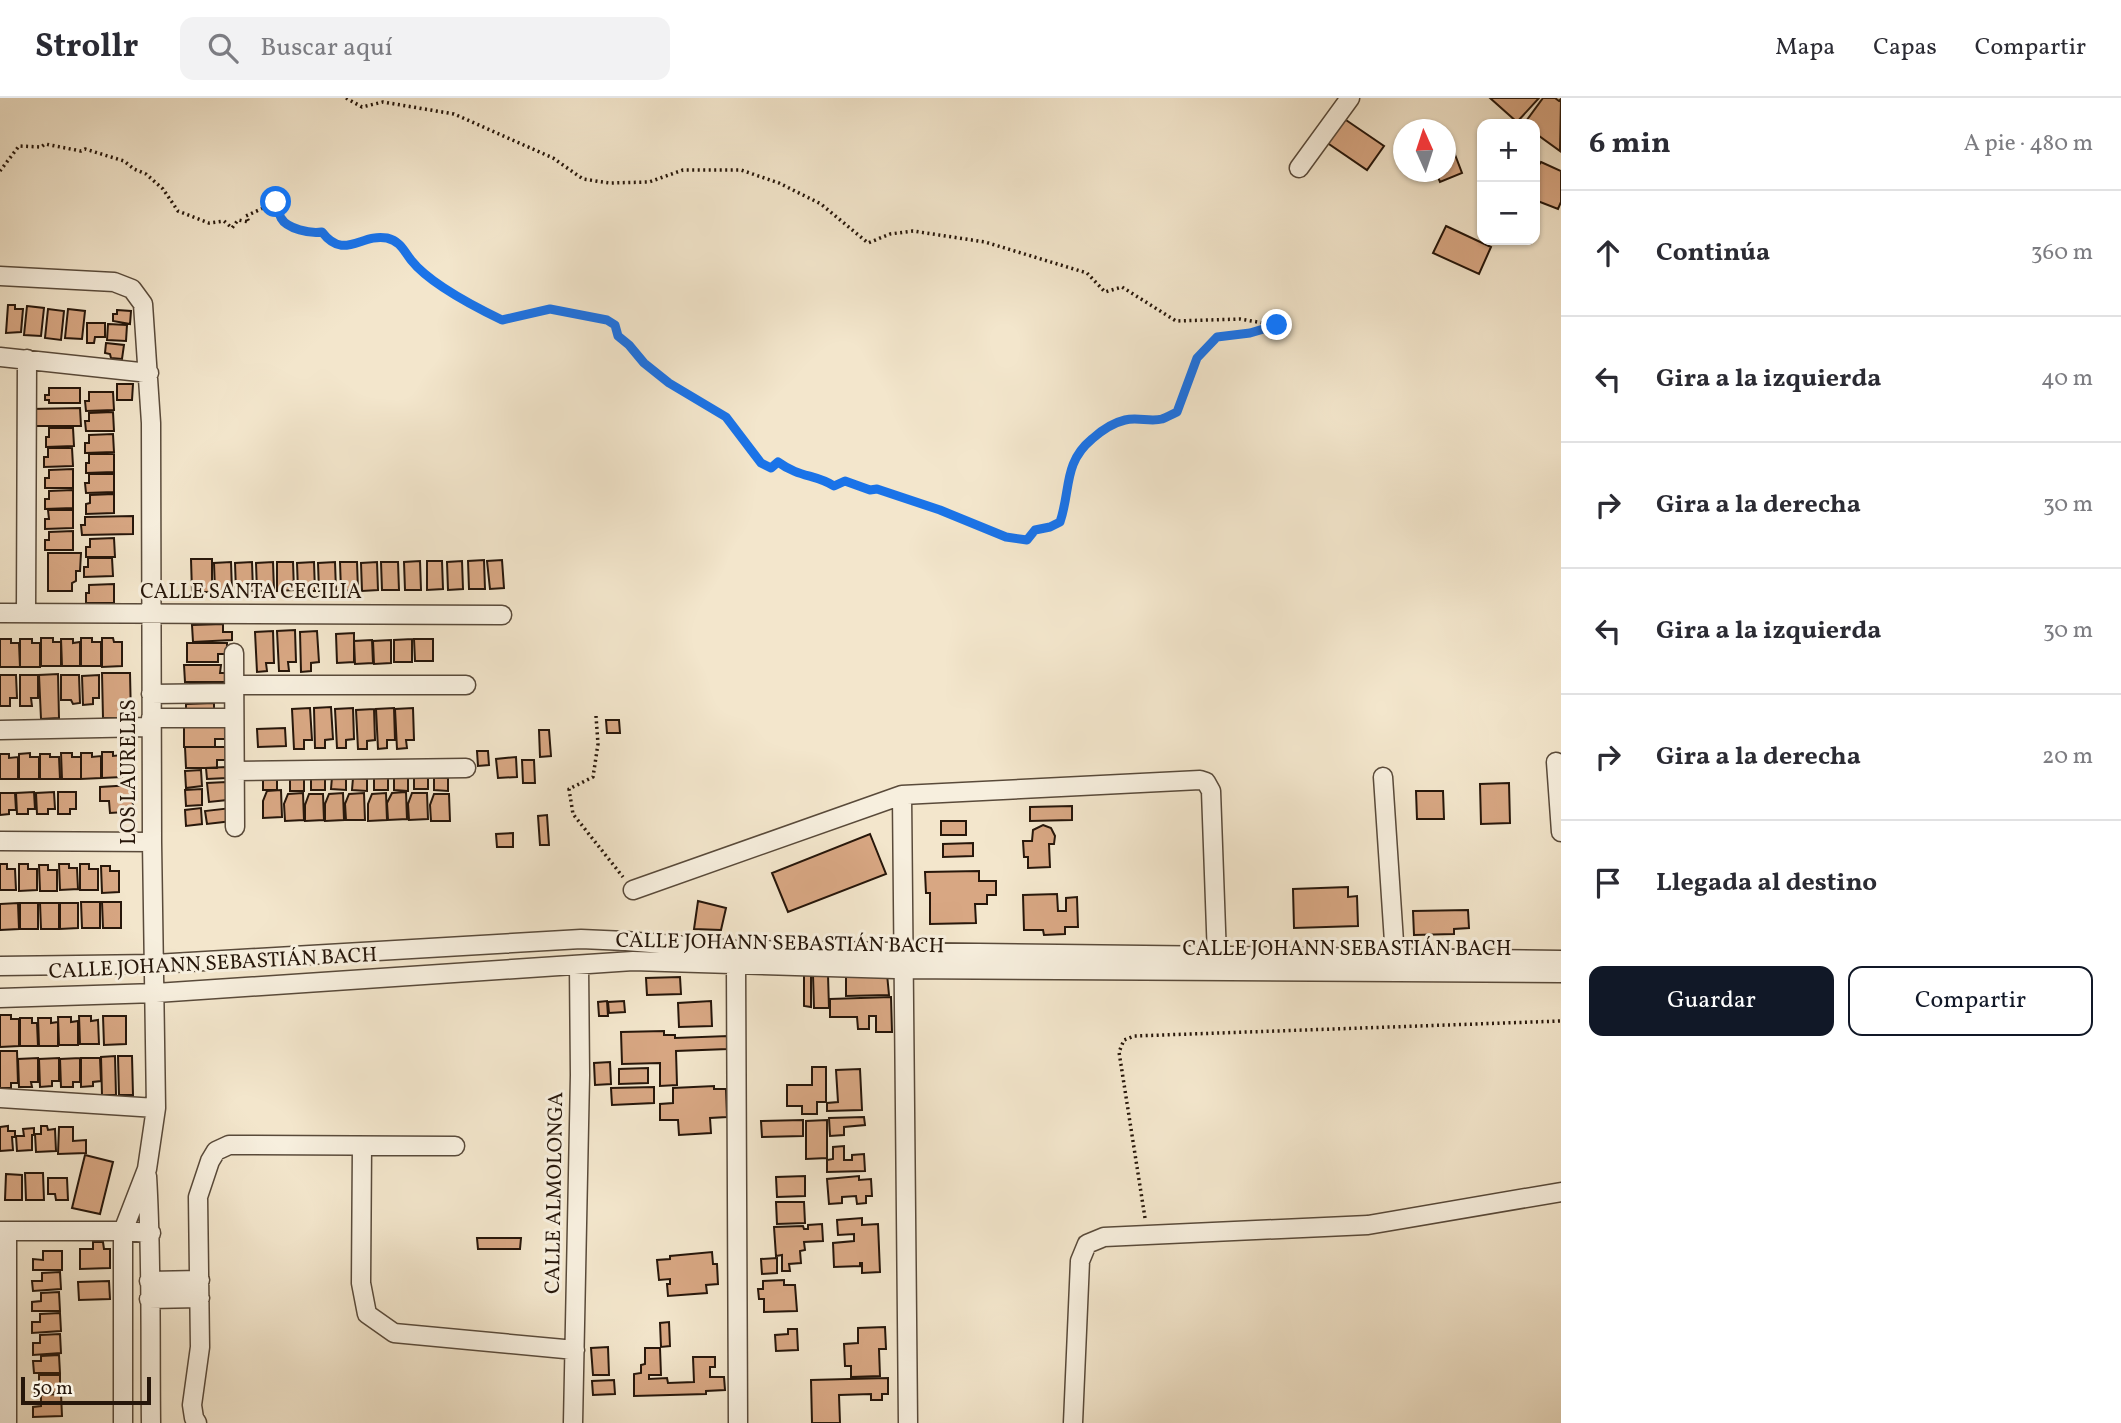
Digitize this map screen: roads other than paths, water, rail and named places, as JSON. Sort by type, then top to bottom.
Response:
[{"type":"street","points":[[1299,168],[1350,98]]},
{"type":"street","name":"LOS LAURELES","points":[[0,276],[114,282],[132,289],[143,304],[149,373],[152,842],[156,993],[156,1108],[147,1169]]},
{"type":"street","points":[[0,357],[149,373]]},
{"type":"street","points":[[26,613],[27,359]]},
{"type":"street","name":"CALLE SANTA CECILIA","points":[[0,613],[502,615]]},
{"type":"street","points":[[234,653],[235,827]]},
{"type":"street","points":[[151,694],[234,689],[466,685]]},
{"type":"street","points":[[0,730],[234,718]]},
{"type":"street","points":[[1556,762],[1561,832]]},
{"type":"street","points":[[235,771],[466,768]]},
{"type":"street","points":[[1383,777],[1395,957]]},
{"type":"street","points":[[633,890],[902,795],[1192,780],[1206,782],[1211,791],[1217,957]]},
{"type":"street","points":[[902,795],[908,1423]]},
{"type":"street","points":[[0,841],[152,842]]},
{"type":"street","name":"CALLE JOHANN SEBASTIÁN BACH","points":[[0,966],[155,964],[581,939],[905,961],[1561,973]]},
{"type":"street","name":"CALLE JOHANN SEBASTIÁN BACH","points":[[0,998],[156,993],[633,961],[736,964],[1217,957],[1561,960]]},
{"type":"street","points":[[736,964],[738,1423]]},
{"type":"street","name":"CALLE ALMOLONGA","points":[[573,1423],[580,1075],[579,965]]},
{"type":"street","points":[[0,1098],[156,1108]]},
{"type":"street","points":[[197,1423],[192,1405],[200,1347],[198,1197],[210,1161],[216,1152],[229,1145],[455,1146]]},
{"type":"street","points":[[362,1146],[361,1283],[367,1314],[394,1333],[575,1350]]},
{"type":"street","points":[[123,1423],[123,1231],[147,1169]]},
{"type":"street","points":[[147,1169],[151,1233],[151,1423]]},
{"type":"street","points":[[1073,1423],[1080,1261],[1087,1244],[1104,1237],[1368,1224],[1561,1192]]},
{"type":"street","points":[[7,1423],[4,1231],[151,1233]]},
{"type":"street","points":[[149,1290],[200,1289]]}]
